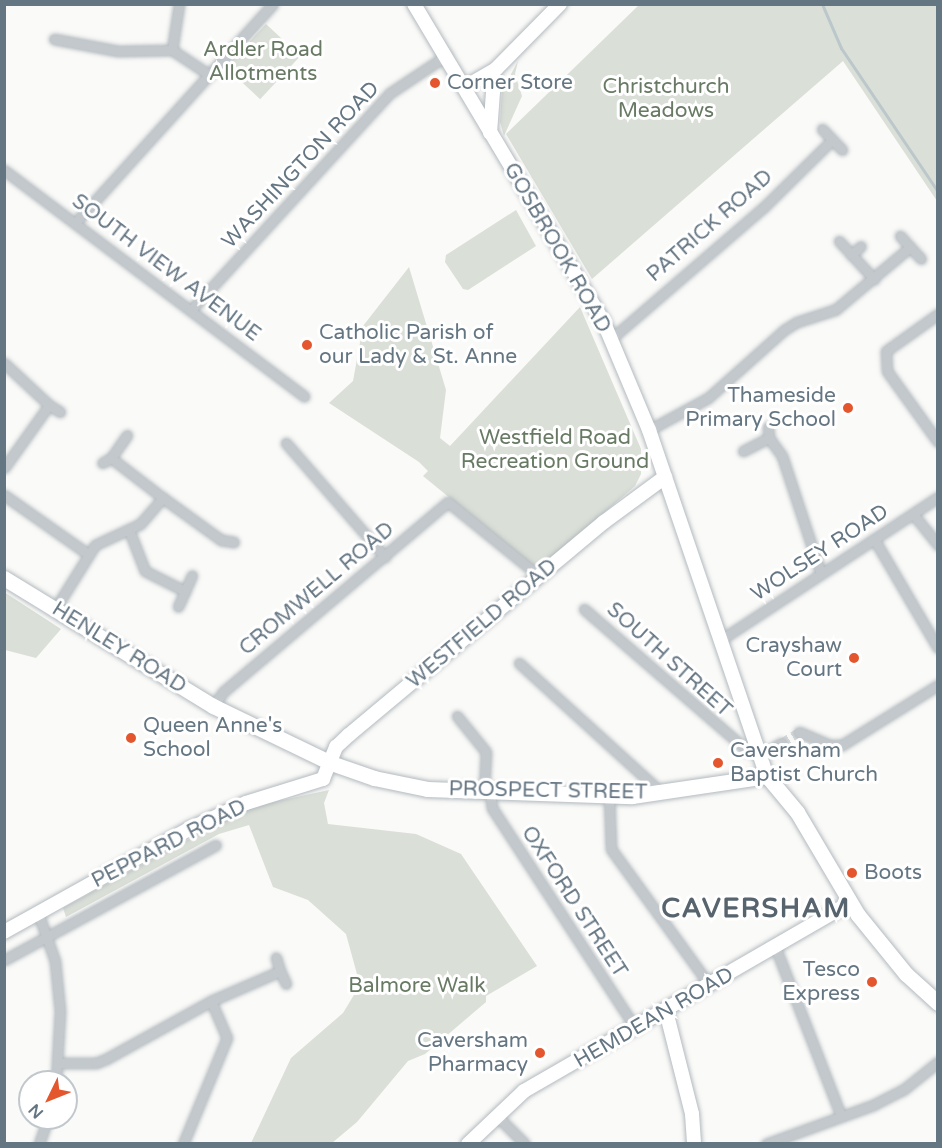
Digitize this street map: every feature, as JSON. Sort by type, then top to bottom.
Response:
[{"type":"main road","name":"HENLEY ROAD","points":[[4,578],[213,706],[331,763]]},
{"type":"main road","name":"PROSPECT STREET","points":[[331,763],[374,778],[427,789],[609,796],[662,793],[748,776],[767,776]]},
{"type":"main road","points":[[767,776],[797,812],[850,903],[906,974],[938,1003]]},
{"type":"street","points":[[172,50],[178,4]]},
{"type":"street","points":[[75,223],[273,4]]},
{"type":"street","name":"GOSBROOK ROAD","points":[[414,4],[447,55],[529,202],[583,285],[610,339],[659,459],[763,754],[767,776]]},
{"type":"street","points":[[468,93],[488,88],[495,73],[552,7]]},
{"type":"street","points":[[54,39],[118,51],[172,50],[208,74]]},
{"type":"street","name":"WASHINGTON ROAD","points":[[191,310],[390,93],[447,55]]},
{"type":"street","points":[[490,133],[495,73]]},
{"type":"street","points":[[822,129],[842,150]]},
{"type":"street","name":"PATRICK ROAD","points":[[610,339],[765,206],[832,140]]},
{"type":"street","name":"SOUTH VIEW AVENUE","points":[[4,170],[304,396]]},
{"type":"street","points":[[900,236],[921,259]]},
{"type":"street","points":[[839,241],[874,279]]},
{"type":"street","points":[[851,255],[861,246]]},
{"type":"street","points":[[648,430],[708,398],[784,330],[835,310],[910,247]]},
{"type":"street","points":[[938,314],[886,351],[887,371],[938,442]]},
{"type":"street","points":[[4,363],[49,405],[60,412]]},
{"type":"street","points":[[4,468],[49,405]]},
{"type":"street","points":[[768,427],[770,438],[782,456],[821,574]]},
{"type":"street","points":[[102,463],[111,458],[127,435]]},
{"type":"street","points":[[743,451],[770,438]]},
{"type":"street","points":[[286,443],[385,557]]},
{"type":"street","points":[[111,458],[221,540],[234,542]]},
{"type":"street","name":"WESTFIELD ROAD","points":[[642,492],[659,459]]},
{"type":"street","name":"WESTFIELD ROAD","points":[[331,763],[336,747],[349,735],[539,576],[642,492],[665,477]]},
{"type":"street","points":[[4,495],[88,554]]},
{"type":"street","name":"WOLSEY ROAD","points":[[722,639],[938,497]]},
{"type":"street","points":[[56,609],[88,554],[116,532],[129,530],[140,524],[163,498]]},
{"type":"street","name":"CROMWELL ROAD","points":[[213,706],[223,692],[448,502],[539,576]]},
{"type":"street","points":[[913,514],[938,545]]},
{"type":"street","points":[[129,530],[145,571],[185,591]]},
{"type":"street","points":[[874,538],[938,648]]},
{"type":"street","points":[[215,550],[221,540]]},
{"type":"street","points":[[178,607],[192,575]]},
{"type":"street","name":"SOUTH STREET","points":[[584,609],[720,730],[748,751],[763,754]]},
{"type":"street","points":[[519,663],[662,793]]},
{"type":"street","points":[[799,732],[829,745],[842,745],[938,685]]},
{"type":"street","points":[[457,716],[486,752],[487,791]]},
{"type":"street","points":[[763,754],[781,743]]},
{"type":"street","name":"PEPPARD ROAD","points":[[4,932],[208,820],[265,796],[319,781],[327,775],[331,763]]},
{"type":"street","name":"OXFORD STREET","points":[[487,791],[492,808],[636,1029]]},
{"type":"street","points":[[609,796],[611,849],[710,986]]},
{"type":"street","name":"PEPPARD ROAD","points":[[4,960],[216,844]]},
{"type":"street","name":"HEMDEAN ROAD","points":[[468,1143],[495,1114],[524,1091],[776,949],[850,903]]},
{"type":"street","points":[[38,913],[48,937],[59,1001],[58,1070]]},
{"type":"street","points":[[776,949],[841,1116]]},
{"type":"street","points":[[276,958],[286,984]]},
{"type":"street","points":[[59,1063],[96,1063],[211,1001],[280,971]]},
{"type":"street","points":[[183,1143],[227,1038],[211,1001]]},
{"type":"street","points":[[666,1011],[693,1114],[694,1143]]},
{"type":"street","points":[[766,1143],[841,1116],[903,1090],[938,1062]]},
{"type":"street","points":[[495,1114],[525,1143]]},
{"type":"green space","name":"Christchurch Meadows","points":[[640,4],[937,5],[937,201],[843,61],[592,279],[506,134]]},
{"type":"green space","name":"Ardler Road Allotments","points":[[266,24],[300,56],[260,99],[226,67]]},
{"type":"green space","points":[[518,61],[515,74],[522,96],[504,136],[500,122],[502,91]]},
{"type":"green space","points":[[516,210],[536,246],[468,290],[463,289],[445,262],[446,255]]},
{"type":"green space","name":"Westfield Road Recreation Ground","points":[[409,267],[446,390],[440,438],[450,446],[580,307],[641,449],[641,474],[635,486],[538,570],[423,476],[428,471],[419,462],[329,403],[353,381],[363,326]]},
{"type":"green space","points":[[4,592],[61,629],[36,658],[5,650]]},
{"type":"green space","name":"Balmore Walk","points":[[329,790],[324,803],[328,824],[416,834],[461,854],[537,966],[486,996],[486,1002],[425,1054],[408,1061],[357,1122],[332,1143],[251,1143],[291,1058],[343,1013],[360,985],[346,934],[308,900],[273,887],[249,825],[219,834],[66,917],[63,908],[246,808]]},
{"type":"waterway","points":[[822,4],[841,48],[938,192]]},
{"type":"tunnel","points":[[781,743],[799,732]]},
{"type":"place","name":"Corner Store","points":[[435,83]]},
{"type":"place","name":"Catholic Parish of our Lady & St. Anne","points":[[307,345]]},
{"type":"place","name":"Thameside Primary School","points":[[848,408]]},
{"type":"place","name":"Crayshaw Court","points":[[854,658]]},
{"type":"place","name":"Queen Anne's School","points":[[131,738]]},
{"type":"place","name":"Caversham Baptist Church","points":[[718,763]]},
{"type":"place","name":"Boots","points":[[852,873]]},
{"type":"place","name":"Tesco Express","points":[[872,982]]},
{"type":"place","name":"Caversham Pharmacy","points":[[540,1053]]},
{"type":"district","name":"CAVERSHAM","points":[[756,909]]}]
